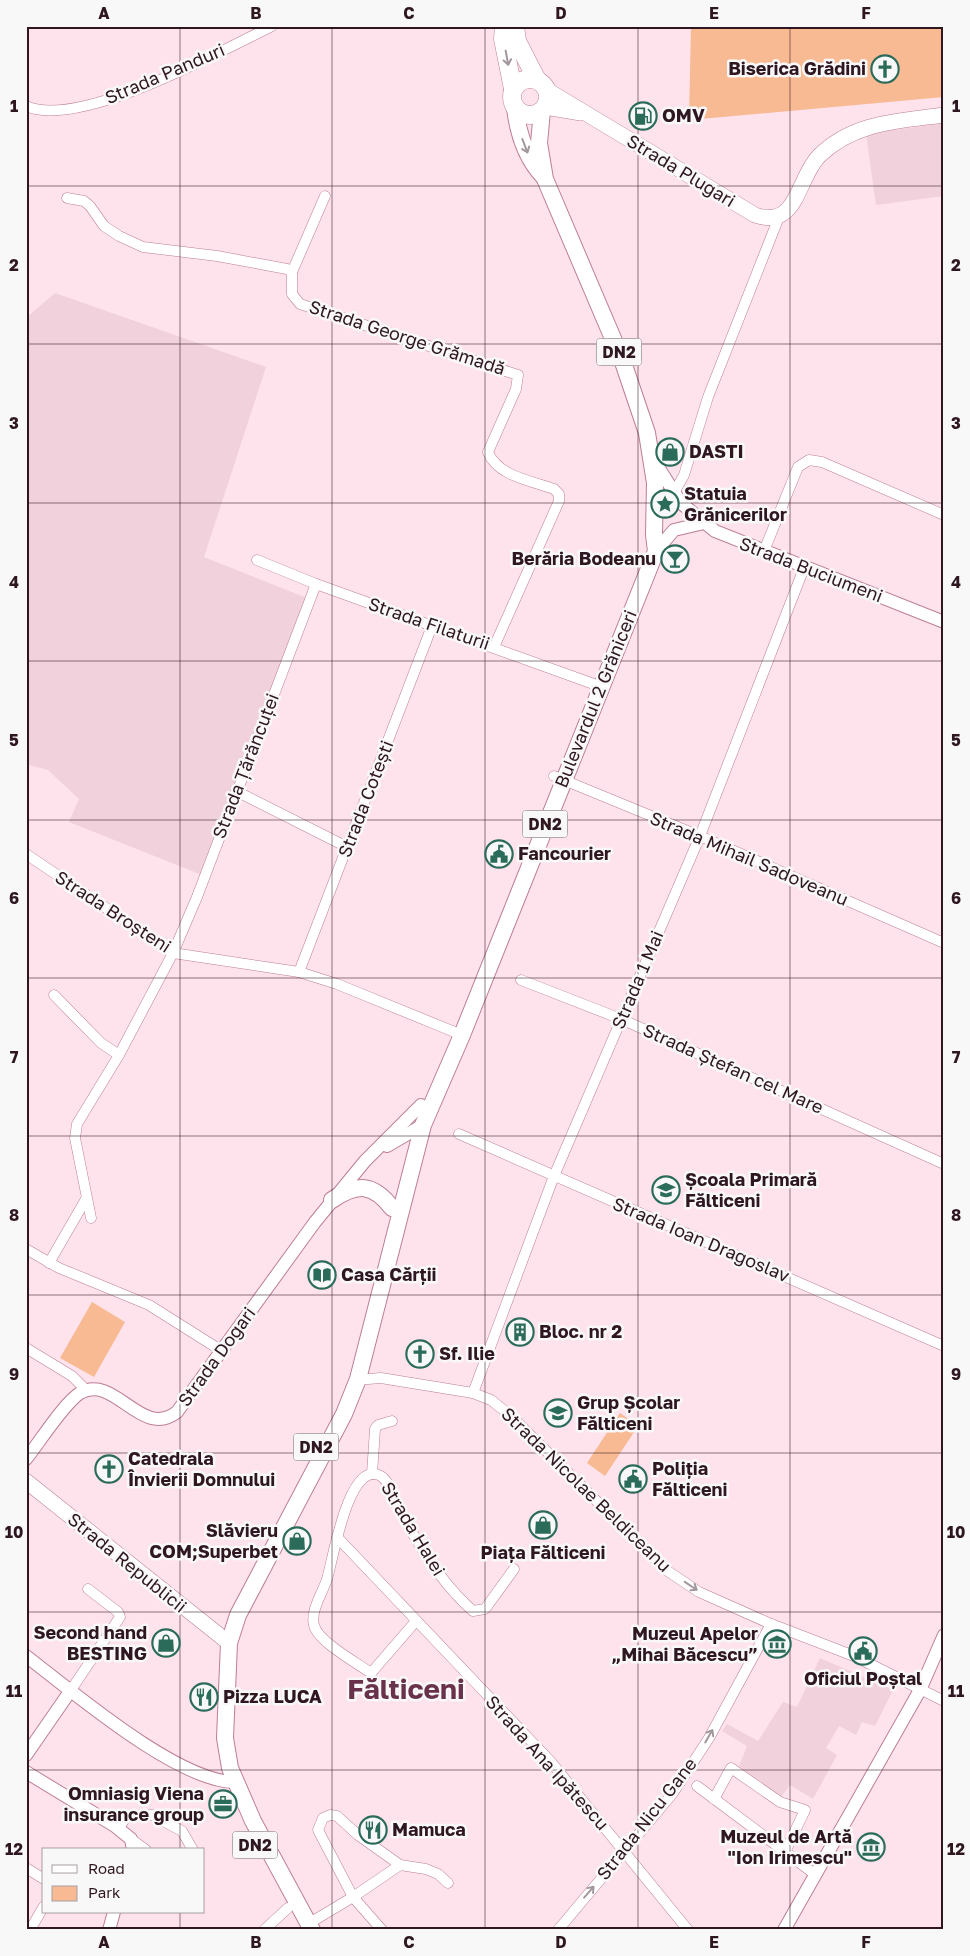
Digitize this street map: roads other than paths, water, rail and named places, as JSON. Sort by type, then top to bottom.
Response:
[{"type":"highway","name":"DN2","points":[[504,26],[503,39],[513,89],[511,99],[515,108]]},
{"type":"highway","points":[[515,26],[517,41],[543,97]]},
{"type":"highway","points":[[513,89],[523,80],[543,97]]},
{"type":"highway","points":[[515,108],[528,115],[543,97]]},
{"type":"main road","name":"Strada Plugari","points":[[543,97],[585,114],[755,215],[767,219],[779,216]]},
{"type":"main road","name":"Bulevardul 2 Grăniceri","points":[[421,1118],[458,1033],[558,778],[597,686],[646,548],[655,543],[656,504],[648,433],[632,386],[545,179],[539,143],[543,97]]},
{"type":"main road","name":"Bulevardul 2 Grăniceri","points":[[515,108],[520,134],[528,154],[534,167],[545,179]]},
{"type":"main road","points":[[779,216],[789,210],[818,156],[845,135],[866,127],[944,115]]},
{"type":"main road","name":"DN2","points":[[354,1380],[392,1208],[421,1118]]},
{"type":"main road","name":"DN2","points":[[307,1928],[218,1760],[217,1735],[225,1641],[230,1610],[336,1410],[354,1380],[421,1118]]},
{"type":"main road","points":[[332,1200],[352,1189],[368,1188],[384,1197],[392,1208]]},
{"type":"main road","name":"Strada Republicii","points":[[26,1481],[225,1641]]},
{"type":"main road","name":"DN2","points":[[230,1782],[288,1908],[307,1928]]},
{"type":"street","name":"Strada Panduri","points":[[26,106],[37,111],[64,111],[133,91],[272,26]]},
{"type":"street","points":[[67,198],[84,201],[104,226],[119,236],[143,247],[217,256],[287,268],[292,272],[325,196]]},
{"type":"street","points":[[674,493],[684,475],[708,397],[779,216]]},
{"type":"street","name":"Strada George Grămadă","points":[[292,272],[292,294],[300,304],[514,372],[518,375],[519,382],[488,452],[491,461],[500,469],[554,489],[559,494],[559,501],[494,647]]},
{"type":"street","name":"Strada Buciumeni","points":[[652,457],[674,493],[691,513],[723,535],[944,622]]},
{"type":"street","points":[[764,551],[798,467],[809,460],[822,462],[944,514]]},
{"type":"street","points":[[655,543],[674,530],[704,523]]},
{"type":"street","name":"Strada Filaturii","points":[[256,560],[316,584],[494,647],[597,686]]},
{"type":"street","name":"Strada 1 Mai","points":[[473,1393],[554,1176],[700,836],[804,568]]},
{"type":"street","name":"Strada Țărăncuței","points":[[92,1218],[86,1200],[75,1138],[77,1124],[119,1055],[174,950],[197,898],[316,584]]},
{"type":"street","name":"Strada Cotești","points":[[299,972],[432,626]]},
{"type":"street","name":"Strada Mihail Sadoveanu","points":[[558,778],[700,836],[944,943]]},
{"type":"street","points":[[236,791],[348,847]]},
{"type":"street","name":"Strada Broșteni","points":[[26,854],[174,950],[299,972],[337,984],[458,1033]]},
{"type":"street","name":"Strada Ștefan cel Mare","points":[[521,980],[621,1019],[944,1164]]},
{"type":"street","points":[[54,995],[101,1043],[119,1055]]},
{"type":"street","name":"Strada Dogari","points":[[87,1391],[101,1390],[156,1420],[169,1418],[177,1412],[332,1200],[376,1152],[421,1118]]},
{"type":"street","name":"Strada Dogari","points":[[376,1152],[421,1118]]},
{"type":"street","name":"Strada Ioan Dragoslav","points":[[459,1134],[944,1346]]},
{"type":"street","points":[[49,1262],[86,1200]]},
{"type":"street","points":[[26,1249],[49,1262],[149,1305],[222,1351]]},
{"type":"street","points":[[26,1348],[72,1376],[87,1391],[80,1394],[68,1406],[26,1459]]},
{"type":"street","name":"Strada Nicolae Beldiceanu","points":[[354,1380],[381,1378],[473,1393],[491,1400],[511,1416],[666,1570],[699,1592],[771,1624],[854,1656],[944,1701]]},
{"type":"street","points":[[372,1474],[375,1429],[378,1425],[392,1421]]},
{"type":"street","name":"Strada Halei","points":[[416,1621],[371,1673],[321,1637],[313,1624],[314,1613],[328,1578],[337,1537],[361,1479],[372,1474],[385,1479],[410,1528],[436,1569],[450,1588],[473,1611],[485,1609],[514,1569]]},
{"type":"street","name":"Strada Ana Ipătescu","points":[[337,1537],[551,1762],[688,1930]]},
{"type":"street","points":[[26,1755],[120,1617],[118,1612],[88,1589]]},
{"type":"street","name":"Strada Nicu Gane","points":[[558,1930],[673,1793],[695,1761],[771,1624]]},
{"type":"street","points":[[784,1930],[920,1690],[944,1635]]},
{"type":"street","points":[[26,1656],[136,1739],[184,1765],[230,1782]]},
{"type":"street","points":[[714,1799],[731,1768],[780,1802],[805,1810],[785,1852]]},
{"type":"street","points":[[26,1772],[118,1829],[132,1844]]},
{"type":"street","points":[[697,1786],[816,1875]]},
{"type":"street","points":[[118,1829],[128,1816],[152,1815],[182,1831],[192,1848]]},
{"type":"street","points":[[382,1930],[354,1897],[318,1830],[323,1818],[330,1815],[337,1816],[358,1835],[400,1865],[426,1869],[438,1874],[448,1882]]},
{"type":"street","points":[[307,1928],[400,1865]]},
{"type":"street","points":[[26,1868],[42,1877]]},
{"type":"street","points":[[264,1930],[288,1908]]},
{"type":"street","points":[[30,1930],[42,1909]]},
{"type":"street","points":[[109,1930],[113,1914]]},
{"type":"place","name":"Biserica Grădini","points":[[885,69]]},
{"type":"place","name":"OMV","points":[[643,116]]},
{"type":"place","name":"DASTI","points":[[670,452]]},
{"type":"place","name":"Statuia Grănicerilor","points":[[665,504]]},
{"type":"place","name":"Berăria Bodeanu","points":[[675,559]]},
{"type":"place","name":"Fancourier","points":[[499,854]]},
{"type":"place","name":"Școala Primară Fălticeni","points":[[666,1190]]},
{"type":"place","name":"Casa Cărții","points":[[322,1275]]},
{"type":"place","name":"Bloc. nr 2","points":[[520,1332]]},
{"type":"place","name":"Sf. Ilie","points":[[420,1354]]},
{"type":"place","name":"Grup Școlar Fălticeni","points":[[558,1413]]},
{"type":"place","name":"Catedrala Învierii Domnului","points":[[109,1469]]},
{"type":"place","name":"Poliția Fălticeni","points":[[633,1479]]},
{"type":"place","name":"Piața Fălticeni","points":[[543,1525]]},
{"type":"place","name":"Slăvieru COM;Superbet","points":[[297,1541]]},
{"type":"place","name":"Second hand BESTING","points":[[166,1643]]},
{"type":"place","name":"Muzeul Apelor „Mihai Băcescu”","points":[[777,1644]]},
{"type":"place","name":"Oficiul Poștal","points":[[863,1651]]},
{"type":"place","name":"Pizza LUCA","points":[[204,1697]]},
{"type":"place","name":"Omniasig Viena insurance group","points":[[223,1804]]},
{"type":"place","name":"Mamuca","points":[[373,1830]]},
{"type":"place","name":"Muzeul de Artă \"Ion Irimescu\"","points":[[871,1847]]},
{"type":"district","name":"Fălticeni","points":[[406,1689]]}]
